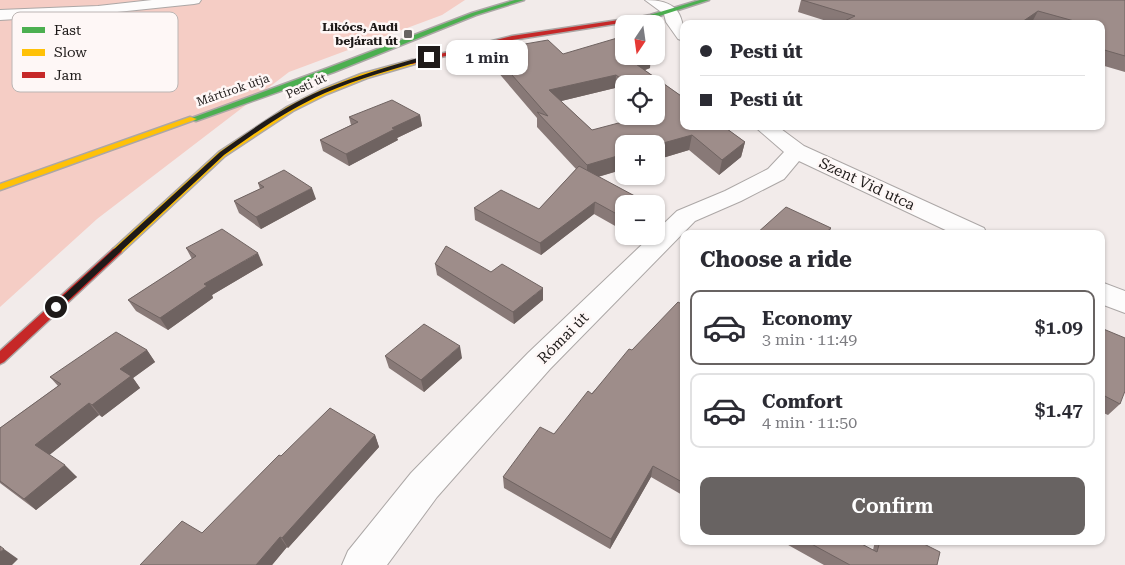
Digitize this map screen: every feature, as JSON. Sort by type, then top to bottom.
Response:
[{"type":"street","points":[[59,12],[194,0]]},
{"type":"street","name":"Mártírok útja","points":[[474,14],[497,0]]},
{"type":"street","name":"Mártírok útja","points":[[0,187],[341,66],[474,14],[521,0]]},
{"type":"street","points":[[652,0],[671,12],[674,22],[680,30]]},
{"type":"street","name":"Pesti út","points":[[0,359],[222,154],[290,109],[324,92],[364,76],[429,57],[512,38],[671,12],[706,0]]},
{"type":"street","name":"Szent Vid utca","points":[[769,130],[796,151],[966,230]]},
{"type":"street","name":"Római út","points":[[362,565],[424,485],[532,368],[686,216],[733,196],[776,174],[796,151]]},
{"type":"street","points":[[1105,294],[1125,303]]},
{"type":"shaded area","points":[[0,0],[465,0],[442,15],[289,72],[97,219],[0,307]]},
{"type":"building","points":[[802,0],[1125,0],[1125,56],[1105,50],[1105,20],[1071,20],[1038,11],[1025,20],[846,20],[855,16]]},
{"type":"building","points":[[615,39],[615,65],[637,65],[651,75],[615,75],[549,90],[592,130],[615,124],[665,125],[665,85],[680,95],[680,130],[728,130],[745,142],[722,160],[692,135],[665,142],[665,135],[615,135],[615,157],[587,165],[537,112],[548,116],[490,50],[548,40],[563,54]]},
{"type":"building","points":[[392,100],[420,115],[392,128],[395,129],[346,154],[320,140],[358,122],[349,117]]},
{"type":"building","points":[[579,166],[633,195],[615,195],[615,213],[595,202],[540,243],[474,208],[501,190],[539,209]]},
{"type":"building","points":[[284,170],[312,188],[256,217],[234,201],[264,187],[258,183]]},
{"type":"building","points":[[786,207],[831,228],[829,230],[760,230]]},
{"type":"building","points":[[222,229],[258,253],[204,284],[207,286],[160,318],[128,300],[196,256],[186,248]]},
{"type":"building","points":[[446,246],[491,272],[502,264],[543,288],[513,312],[435,264]]},
{"type":"building","points":[[678,302],[680,303],[680,481],[653,466],[611,539],[503,477],[540,427],[554,434],[588,391],[592,394],[629,349],[632,350]]},
{"type":"building","points":[[424,324],[460,346],[421,380],[385,356]]},
{"type":"building","points":[[1105,330],[1125,338],[1125,391],[1120,404],[1105,396]]},
{"type":"building","points":[[116,332],[147,350],[120,369],[131,376],[92,405],[89,403],[35,445],[65,465],[24,499],[0,481],[0,428],[61,384],[50,377]]},
{"type":"building","points":[[330,408],[375,435],[256,565],[140,565],[182,521],[202,533],[279,455],[281,456]]},
{"type":"building","points":[[813,545],[864,545],[877,552],[879,545],[926,545],[940,552],[937,565],[850,565]]},
{"type":"traffic: fast","points":[[193,119],[331,70],[474,14],[521,0]]},
{"type":"traffic: fast","points":[[657,15],[706,0]]},
{"type":"traffic: slow","points":[[117,251],[222,154],[290,109],[324,92],[364,76],[412,62]]},
{"type":"traffic: slow","points":[[0,187],[193,119]]},
{"type":"traffic: jam","points":[[412,62],[512,38],[615,23]]},
{"type":"traffic: jam","points":[[0,359],[117,251]]},
{"type":"place","name":"Likócs, Audi bejárati út","points":[[408,34]]},
{"type":"route","points":[[56,307],[222,154],[252,132],[290,109],[324,92],[364,76],[429,57]]}]
